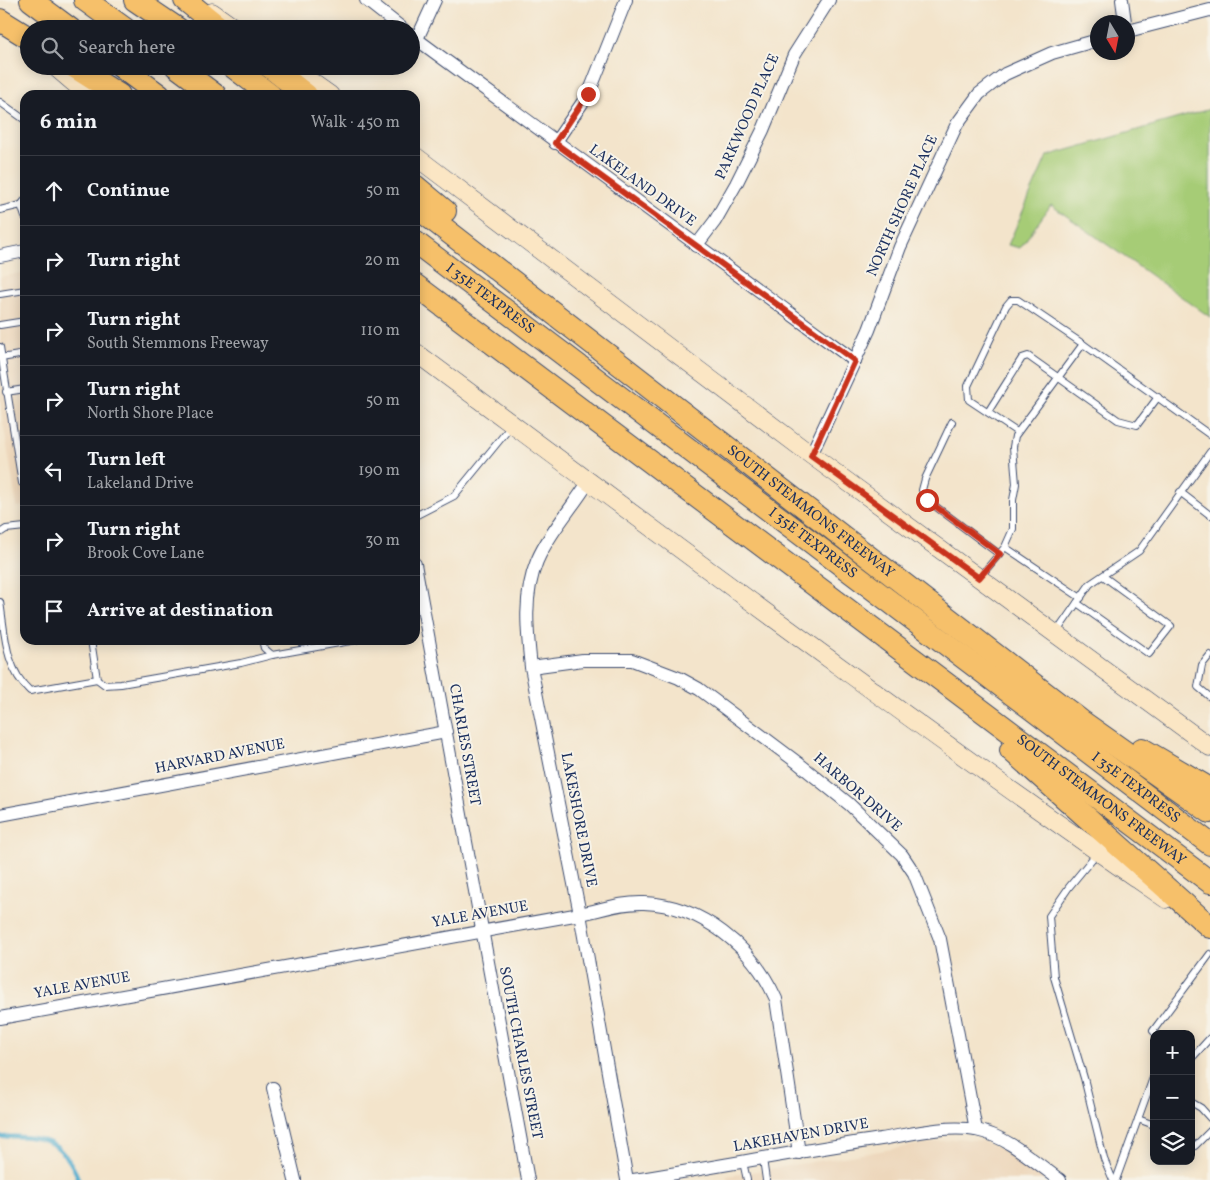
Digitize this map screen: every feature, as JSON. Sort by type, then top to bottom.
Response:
[{"type":"highway","points":[[31,0],[58,20]]},
{"type":"highway","points":[[85,0],[112,20]]},
{"type":"highway","points":[[91,0],[117,20]]},
{"type":"highway","points":[[135,0],[165,20]]},
{"type":"highway","points":[[185,0],[211,20]]},
{"type":"highway","points":[[0,20],[20,32]]},
{"type":"highway","points":[[87,75],[111,90]]},
{"type":"highway","points":[[132,75],[152,90]]},
{"type":"highway","points":[[189,75],[208,90]]},
{"type":"highway","points":[[244,75],[263,90]]},
{"type":"highway","points":[[280,75],[300,90]]},
{"type":"highway","points":[[420,190],[631,372]]},
{"type":"highway","name":"SOUTH STEMMONS FREEWAY","points":[[420,210],[1081,721],[1210,812]]},
{"type":"highway","name":"I 35E TEXPRESS","points":[[420,246],[1210,844]]},
{"type":"highway","name":"SOUTH STEMMONS FREEWAY","points":[[420,290],[1210,882]]},
{"type":"highway","points":[[797,572],[1015,753],[1210,929]]},
{"type":"highway","points":[[1081,721],[1148,752],[1210,789]]},
{"type":"main road","points":[[195,0],[223,20]]},
{"type":"main road","points":[[0,20],[20,37]]},
{"type":"main road","points":[[65,75],[82,90]]},
{"type":"main road","points":[[302,75],[323,90]]},
{"type":"main road","points":[[420,160],[811,456],[1210,747]]},
{"type":"main road","points":[[420,356],[698,564],[1098,852],[1210,929]]},
{"type":"street","points":[[366,0],[392,20]]},
{"type":"street","points":[[420,26],[435,0]]},
{"type":"street","points":[[555,143],[588,94],[626,0]]},
{"type":"street","name":"PARKWOOD PLACE","points":[[696,246],[715,221],[736,184],[763,130],[794,55],[829,0]]},
{"type":"street","points":[[1122,0],[1124,15]]},
{"type":"street","points":[[1135,29],[1210,10]]},
{"type":"street","name":"LAKELAND DRIVE","points":[[420,42],[555,143],[855,361]]},
{"type":"street","name":"NORTH SHORE PLACE","points":[[811,456],[869,330],[900,247],[953,133],[979,94],[1005,74],[1023,65],[1090,43]]},
{"type":"street","points":[[0,256],[20,252]]},
{"type":"street","name":"LAKESHORE DRIVE","points":[[589,481],[538,560],[530,581],[526,609],[531,667],[580,914],[627,1180]]},
{"type":"street","name":"CHARLES STREET","points":[[420,591],[481,932]]},
{"type":"street","name":"HARBOR DRIVE","points":[[531,667],[583,660],[632,660],[679,678],[699,690],[798,763],[849,804],[902,855],[914,873],[940,939],[976,1130]]},
{"type":"street","name":"HARVARD AVENUE","points":[[0,815],[446,732]]},
{"type":"street","name":"YALE AVENUE","points":[[0,1018],[580,914],[626,904],[644,903],[672,907],[691,912],[705,920],[748,954],[769,985],[776,999],[799,1153]]},
{"type":"street","name":"SOUTH CHARLES STREET","points":[[481,932],[528,1180]]},
{"type":"street","points":[[274,1088],[295,1180]]},
{"type":"street","points":[[976,1130],[1009,1144],[1060,1180]]},
{"type":"street","name":"LAKEHAVEN DRIVE","points":[[633,1180],[938,1131],[976,1130]]},
{"type":"lane","points":[[0,102],[20,116]]},
{"type":"lane","points":[[0,210],[20,204]]},
{"type":"lane","points":[[0,294],[20,291]]},
{"type":"lane","points":[[1018,432],[969,400],[968,386],[1011,300],[1018,300],[1083,344],[1210,435]]},
{"type":"lane","points":[[0,326],[20,322]]},
{"type":"lane","points":[[979,578],[1005,547],[1012,529],[1013,500],[1016,484],[1013,446],[1018,432],[1083,344]]},
{"type":"lane","points":[[0,347],[20,472]]},
{"type":"lane","points":[[2,358],[20,355]]},
{"type":"lane","points":[[988,412],[1022,358],[1028,356],[1118,420],[1137,425],[1158,397]]},
{"type":"lane","points":[[6,392],[20,390]]},
{"type":"lane","points":[[952,422],[925,479],[922,490],[927,500],[1000,554]]},
{"type":"lane","points":[[420,513],[454,496],[512,424]]},
{"type":"lane","points":[[1056,634],[1090,584],[1138,551],[1210,452]]},
{"type":"lane","points":[[1180,492],[1210,515]]},
{"type":"lane","points":[[0,533],[6,529],[20,528]]},
{"type":"lane","points":[[1005,547],[1149,654],[1171,626],[1103,576]]},
{"type":"lane","points":[[0,602],[9,660],[20,682],[30,690],[98,679]]},
{"type":"lane","points":[[91,645],[98,679],[105,685],[241,664],[272,655],[328,645]]},
{"type":"lane","points":[[263,645],[272,655]]},
{"type":"lane","points":[[1210,654],[1202,665],[1198,687],[1210,697]]},
{"type":"lane","points":[[1098,852],[1069,887],[1049,916],[1054,977],[1079,1061],[1104,1159],[1115,1180]]},
{"type":"lane","points":[[1154,1030],[1210,954]]},
{"type":"lane","points":[[1195,1055],[1210,1038]]},
{"type":"lane","points":[[1115,1180],[1138,1119],[1150,1095]]},
{"type":"lane","points":[[1195,1104],[1210,1118]]},
{"type":"lane","points":[[1138,1119],[1150,1124]]},
{"type":"lane","points":[[1195,1146],[1210,1131]]},
{"type":"lane","points":[[763,1159],[766,1180]]},
{"type":"lane","points":[[743,1162],[747,1180]]},
{"type":"shaded area","points":[[20,273],[20,507],[17,507],[0,403],[0,277]]},
{"type":"shaded area","points":[[960,1138],[982,1141],[1007,1152],[1045,1180],[728,1180],[727,1176]]},
{"type":"green space","points":[[1210,109],[1210,317],[1051,205],[1020,248],[1008,245],[1047,156]]},
{"type":"waterway","points":[[0,1137],[27,1137],[49,1142],[66,1156],[79,1180]]},
{"type":"route","points":[[588,94],[555,143],[855,361],[811,456],[979,578],[1000,554],[927,500]]}]
